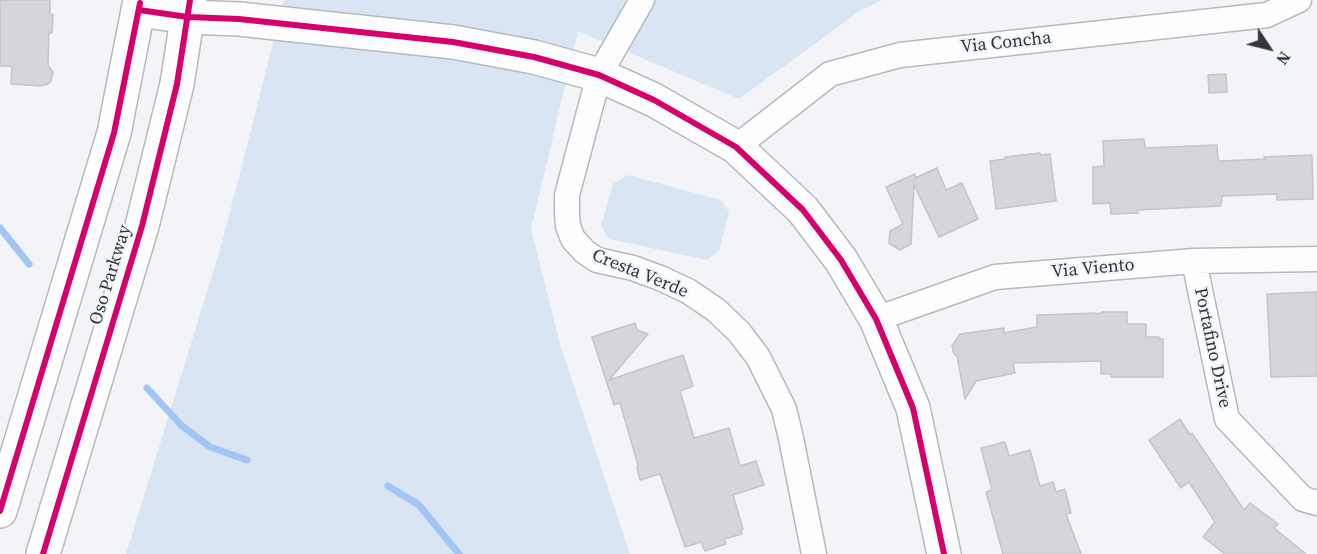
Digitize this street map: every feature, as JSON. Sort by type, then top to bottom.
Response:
[{"type":"street","name":"Cresta Verde","points":[[642,0],[599,75],[567,195],[568,226],[573,239],[585,252],[597,260],[633,268],[688,291],[716,310],[739,332],[758,357],[784,409],[814,554]]},
{"type":"street","name":"Via Concha","points":[[736,147],[830,74],[900,55],[1267,15],[1299,0]]},
{"type":"street","points":[[0,511],[114,133],[139,5],[189,8],[239,19],[453,42],[534,57],[599,75],[654,100],[736,147],[803,210],[841,260],[876,319],[913,408],[944,554]]},
{"type":"street","name":"Oso Parkway","points":[[43,554],[142,226],[177,84],[189,8]]},
{"type":"street","name":"Via Viento","points":[[876,319],[995,277],[1194,261],[1317,258]]},
{"type":"street","name":"Portafino Drive","points":[[1194,261],[1227,419],[1303,498],[1317,503]]},
{"type":"shaded area","points":[[284,0],[882,0],[861,10],[739,99],[578,31],[531,229],[560,344],[630,554],[126,554],[222,243]]},
{"type":"shaded area","points":[[628,175],[721,200],[729,212],[719,251],[707,260],[609,239],[601,226],[613,184]]},
{"type":"building","points":[[0,0],[50,0],[50,14],[53,15],[52,33],[49,32],[48,65],[53,72],[48,84],[40,86],[11,84],[12,66],[0,66]]},
{"type":"building","points":[[1226,74],[1227,92],[1209,93],[1208,75]]},
{"type":"building","points":[[1144,139],[1145,148],[1217,145],[1218,160],[1221,161],[1312,155],[1313,199],[1277,200],[1277,194],[1222,196],[1221,206],[1137,210],[1138,213],[1111,214],[1110,203],[1093,204],[1093,167],[1104,166],[1103,141]]},
{"type":"building","points":[[1040,153],[1040,155],[1050,154],[1056,201],[996,209],[990,161]]},
{"type":"building","points":[[937,168],[946,190],[962,183],[978,219],[939,237],[914,185],[911,244],[900,250],[889,243],[890,231],[903,224],[886,187],[915,174],[915,178]]},
{"type":"building","points":[[1317,292],[1317,376],[1271,377],[1267,294]]},
{"type":"building","points":[[1127,312],[1127,324],[1146,324],[1146,337],[1163,339],[1163,377],[1111,377],[1111,374],[1101,374],[1101,361],[1013,363],[1015,373],[976,381],[965,399],[957,356],[952,346],[960,334],[1004,328],[1004,333],[1037,327],[1037,315]]},
{"type":"building","points":[[635,323],[637,330],[648,334],[609,380],[683,355],[693,386],[680,391],[694,438],[729,428],[740,466],[756,461],[764,485],[733,495],[743,529],[742,534],[724,539],[726,544],[705,551],[701,542],[685,547],[660,474],[640,480],[638,465],[620,403],[614,405],[592,337]]},
{"type":"building","points":[[1180,419],[1244,510],[1250,503],[1278,524],[1274,528],[1306,554],[1225,554],[1203,537],[1215,522],[1189,482],[1181,488],[1149,440]]},
{"type":"building","points":[[1005,442],[1009,456],[1030,450],[1040,486],[1053,482],[1056,492],[1065,489],[1071,513],[1066,514],[1081,554],[1003,554],[986,492],[992,490],[981,448]]},
{"type":"waterway","points":[[0,228],[29,264]]},
{"type":"waterway","points":[[147,388],[181,425],[210,447],[247,460]]},
{"type":"waterway","points":[[388,486],[419,505],[459,554]]},
{"type":"cycle path","points":[[43,554],[142,226],[177,84],[190,0]]},
{"type":"cycle path","points":[[0,511],[114,133],[140,3]]},
{"type":"cycle path","points":[[139,10],[188,17],[239,19],[453,42],[534,57],[599,75],[654,100],[736,147],[803,210],[841,260],[876,319],[913,408],[944,554]]}]
